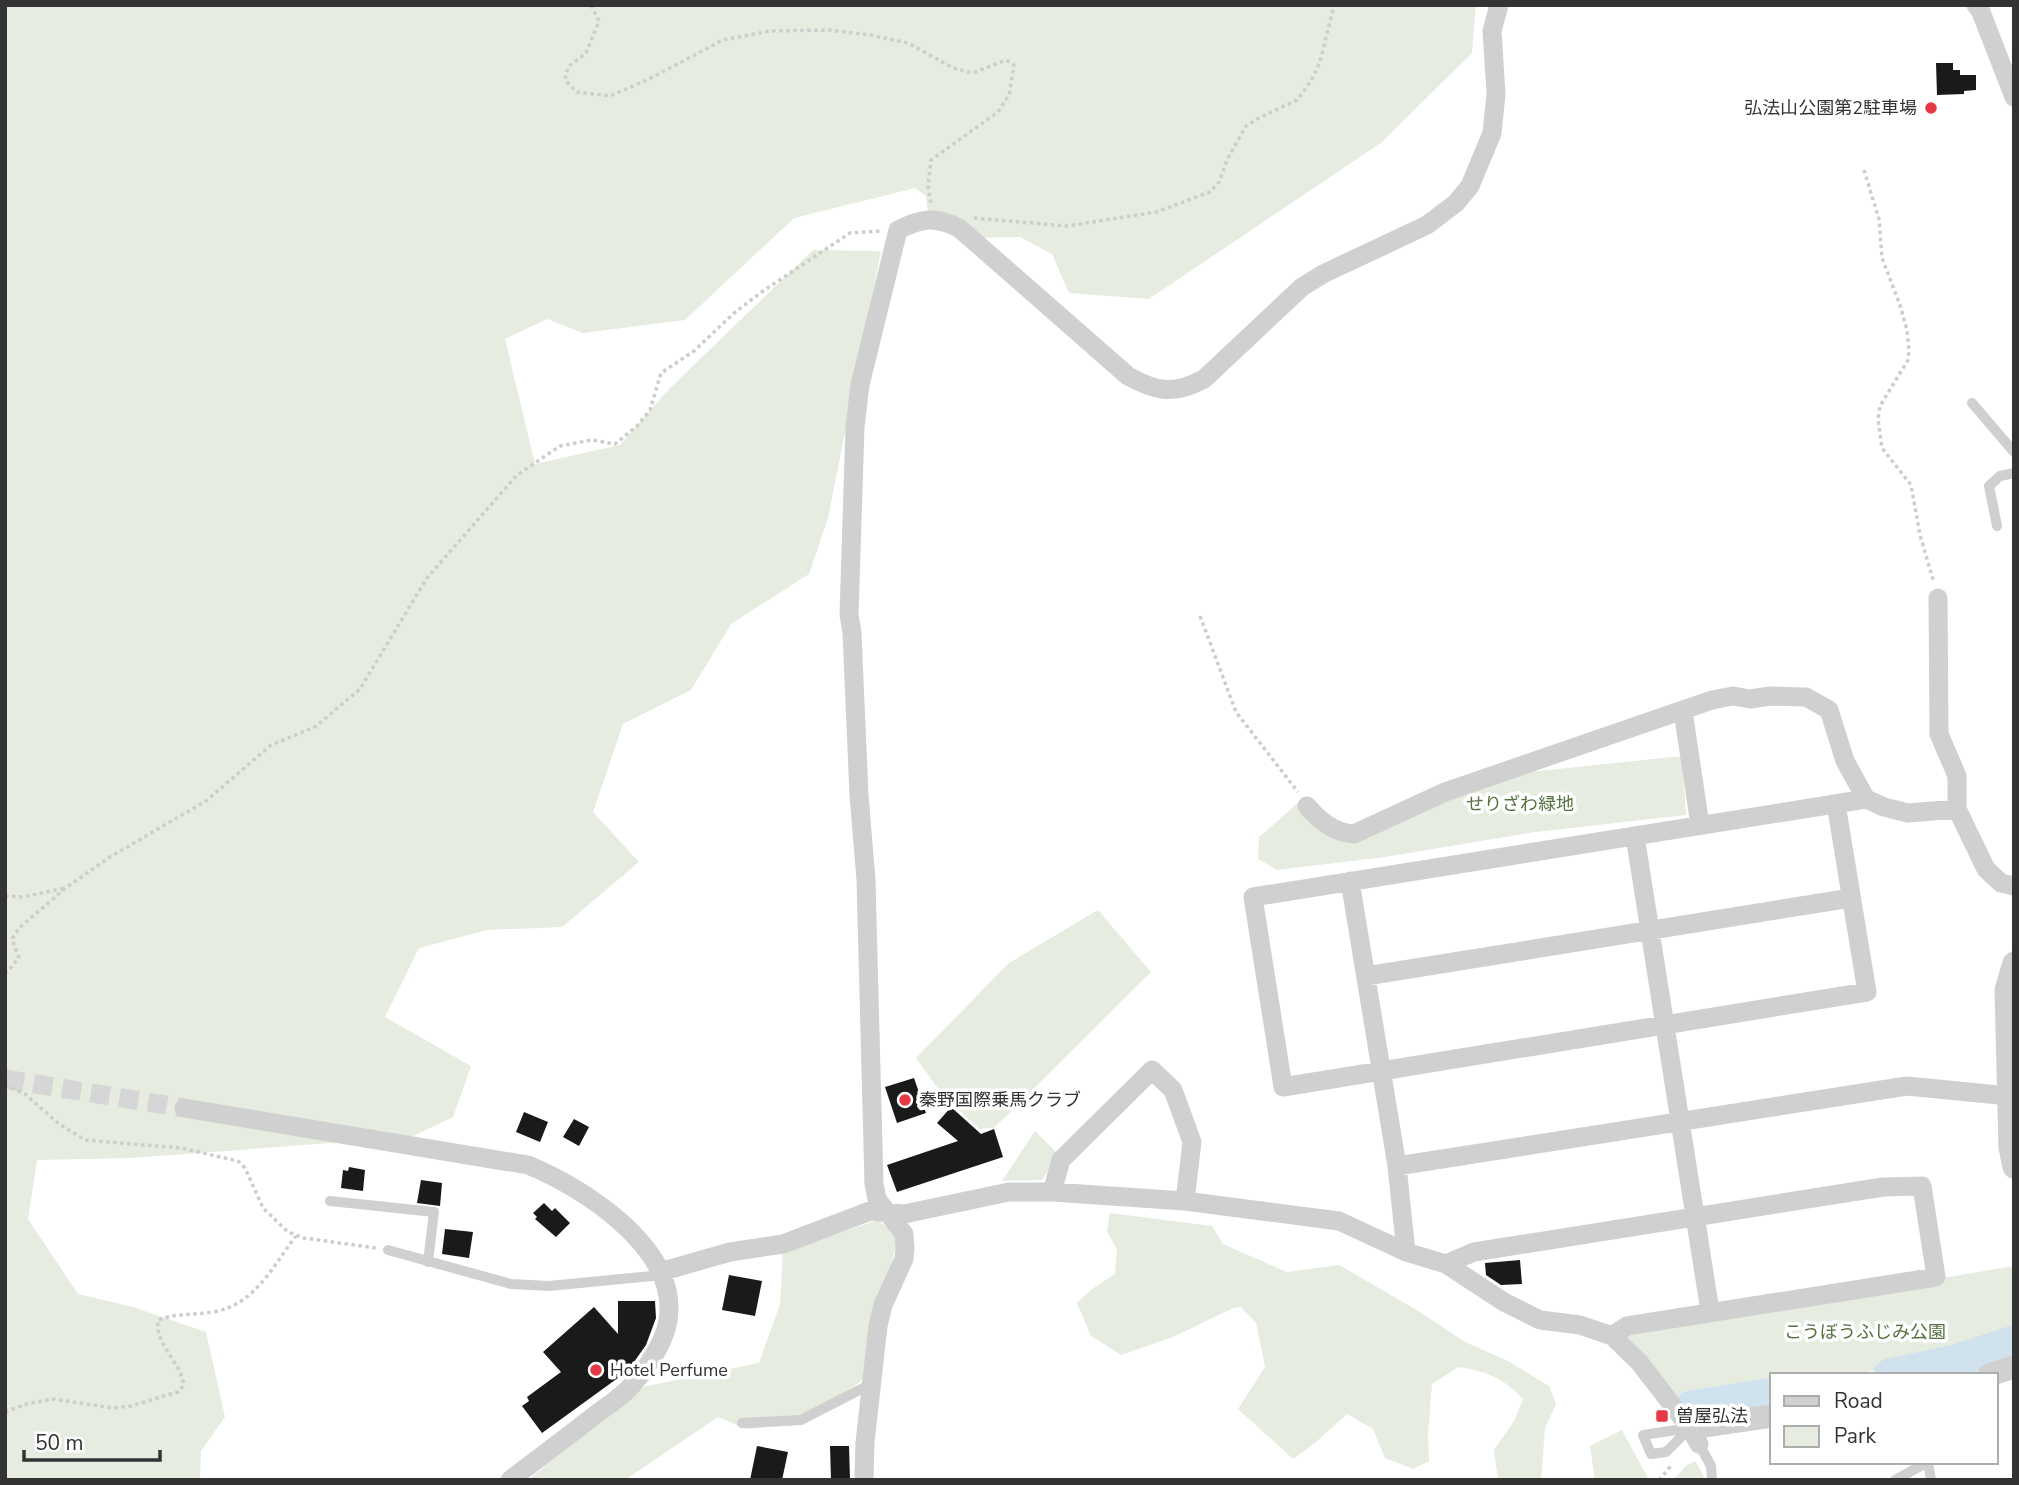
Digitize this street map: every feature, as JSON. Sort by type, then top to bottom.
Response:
[{"type":"street","points":[[864,1480],[872,1384],[883,1305],[904,1259],[904,1234],[877,1199],[874,1184],[866,880],[859,795],[854,657],[849,615],[855,427],[860,385],[898,230],[938,219],[959,228],[1128,376],[1157,389],[1170,391],[1189,387],[1204,379],[1302,287],[1427,225],[1456,203],[1478,172],[1492,133],[1496,94],[1492,31],[1499,5]]},
{"type":"street","points":[[1976,5],[2014,97]]},
{"type":"street","points":[[1938,598],[1938,734],[1957,776],[1957,809],[1986,869],[2001,883],[2014,886]]},
{"type":"street","points":[[1307,806],[1321,822],[1340,833],[1354,834],[1445,792],[1712,700],[1733,696],[1750,699],[1771,696],[1806,697],[1829,710],[1845,761],[1866,799]]},
{"type":"street","points":[[1683,712],[1700,825]]},
{"type":"street","points":[[1836,804],[1867,992],[1283,1087],[1253,897],[1866,799],[1908,813],[1957,809]]},
{"type":"street","points":[[1635,836],[1710,1311]]},
{"type":"street","points":[[1350,881],[1397,1166],[1406,1252]]},
{"type":"street","points":[[1366,976],[1851,898]]},
{"type":"street","points":[[2014,963],[2007,990],[2011,1028],[2010,1148],[2014,1167]]},
{"type":"street","points":[[1052,1192],[1061,1160],[1152,1070],[1173,1090],[1192,1142],[1185,1201]]},
{"type":"street","points":[[1397,1166],[1907,1086],[2009,1096]]},
{"type":"street","points":[[184,1108],[528,1165],[569,1184],[632,1233],[661,1273],[668,1297],[666,1328],[655,1353],[630,1388],[510,1480]]},
{"type":"street","points":[[1446,1264],[1474,1252],[1883,1187],[1923,1186],[1936,1277],[1627,1326],[1612,1336]]},
{"type":"street","points":[[661,1273],[730,1252],[783,1244],[870,1211],[904,1214],[1009,1192],[1052,1192],[1185,1201],[1339,1221],[1406,1252],[1446,1264],[1530,1316],[1540,1320],[1580,1325],[1612,1336],[1639,1362],[1694,1436],[1770,1417]]},
{"type":"street","points":[[1995,1373],[2014,1367]]},
{"type":"lane","points":[[1972,403],[2014,452]]},
{"type":"lane","points":[[1997,526],[1989,486],[2000,476],[2014,474]]},
{"type":"lane","points":[[330,1201],[434,1212],[428,1262]]},
{"type":"lane","points":[[388,1250],[511,1284],[549,1286],[661,1273]]},
{"type":"lane","points":[[742,1423],[801,1420],[872,1384]]},
{"type":"lane","points":[[1694,1436],[1711,1466],[1713,1480]]},
{"type":"lane","points":[[1895,1480],[1924,1464]]},
{"type":"path","points":[[591,5],[599,21],[586,53],[568,67],[565,80],[577,92],[610,96],[723,40],[771,31],[829,30],[870,35],[908,43],[953,68],[973,73],[1006,60],[1014,65],[1014,72],[1009,95],[998,111],[931,160],[928,186],[938,219],[1001,218],[1067,226],[1156,212],[1210,192],[1219,182],[1227,160],[1246,126],[1297,100],[1311,81],[1320,62],[1334,5]]},
{"type":"path","points":[[1864,170],[1878,219],[1882,258],[1900,304],[1909,351],[1908,360],[1880,406],[1878,419],[1882,448],[1911,485],[1920,535],[1938,598]]},
{"type":"path","points":[[5,974],[19,958],[12,939],[19,929],[67,887],[110,856],[206,801],[271,745],[315,727],[360,689],[427,578],[517,475],[560,446],[592,440],[615,444],[637,426],[650,410],[661,373],[694,351],[734,313],[763,291],[850,233],[898,230]]},
{"type":"path","points":[[1200,615],[1236,712],[1307,806]]},
{"type":"path","points":[[5,896],[23,897],[67,887]]},
{"type":"path","points":[[5,1085],[25,1094],[58,1124],[85,1140],[159,1145],[238,1161],[245,1168],[263,1208],[288,1232],[296,1236],[388,1250]]},
{"type":"path","points":[[5,1412],[53,1399],[113,1408],[131,1406],[178,1392],[184,1385],[182,1375],[163,1345],[157,1330],[158,1320],[172,1314],[215,1312],[237,1306],[258,1287],[296,1236]]},
{"type":"green space","points":[[5,5],[1476,5],[1472,53],[1382,142],[1149,299],[1069,293],[1052,254],[1020,237],[971,238],[929,222],[926,196],[915,188],[794,218],[685,320],[583,333],[547,319],[505,339],[535,464],[620,445],[669,389],[813,250],[881,251],[828,518],[809,574],[731,624],[691,690],[623,724],[593,812],[639,862],[562,927],[487,930],[419,948],[385,1017],[471,1066],[453,1117],[411,1137],[132,1158],[37,1160],[28,1219],[78,1294],[133,1307],[206,1332],[225,1417],[201,1451],[200,1480],[5,1480]]},
{"type":"green space","name":"せりざわ緑地","points":[[1682,756],[1686,815],[1535,832],[1385,857],[1277,870],[1258,859],[1259,837],[1299,802],[1336,835],[1509,774]]},
{"type":"green space","points":[[1098,910],[1151,972],[994,1128],[979,1129],[942,1094],[916,1058],[1009,963]]},
{"type":"green space","points":[[1035,1131],[1057,1153],[1044,1177],[1042,1180],[1002,1181]]},
{"type":"green space","points":[[1110,1213],[1212,1226],[1223,1244],[1287,1272],[1339,1265],[1420,1312],[1465,1342],[1508,1361],[1549,1386],[1556,1404],[1545,1428],[1541,1480],[1498,1480],[1494,1450],[1514,1421],[1523,1399],[1501,1381],[1478,1371],[1458,1367],[1432,1384],[1429,1461],[1413,1469],[1385,1458],[1373,1429],[1347,1414],[1293,1459],[1238,1409],[1265,1367],[1256,1323],[1241,1307],[1233,1308],[1173,1337],[1121,1355],[1091,1336],[1077,1303],[1115,1274],[1117,1249],[1107,1232]]},
{"type":"green space","points":[[878,1220],[893,1232],[896,1246],[865,1378],[800,1425],[746,1429],[718,1417],[625,1480],[528,1480],[642,1387],[759,1363],[780,1304],[783,1252]]},
{"type":"green space","name":"こうぼうふじみ公園","points":[[2014,1266],[2014,1337],[1922,1362],[1861,1373],[1770,1373],[1770,1386],[1679,1400],[1622,1339],[1626,1331]]},
{"type":"green space","points":[[1622,1430],[1649,1480],[1595,1480],[1590,1446]]},
{"type":"green space","points":[[1695,1461],[1706,1480],[1673,1480],[1686,1466]]},
{"type":"building","points":[[1936,63],[1953,63],[1953,70],[1960,70],[1960,75],[1976,75],[1976,90],[1964,91],[1964,94],[1937,95]]},
{"type":"building","name":"秦野国際乗馬クラブ","points":[[914,1078],[926,1113],[897,1123],[885,1087]]},
{"type":"building","points":[[951,1107],[981,1134],[994,1129],[1003,1157],[897,1192],[887,1165],[958,1141],[937,1123]]},
{"type":"building","points":[[524,1112],[548,1122],[540,1142],[516,1132]]},
{"type":"building","points":[[574,1119],[589,1127],[579,1146],[563,1137]]},
{"type":"building","points":[[349,1167],[365,1170],[363,1191],[341,1188],[343,1170],[348,1171]]},
{"type":"building","points":[[421,1180],[442,1183],[440,1206],[417,1203]]},
{"type":"building","points":[[544,1203],[552,1211],[555,1208],[570,1223],[556,1237],[535,1219],[537,1217],[533,1213]]},
{"type":"building","points":[[445,1229],[473,1232],[469,1258],[442,1254]]},
{"type":"building","points":[[1520,1260],[1522,1284],[1501,1285],[1486,1275],[1485,1263]]},
{"type":"building","points":[[729,1275],[762,1281],[755,1316],[722,1310]]},
{"type":"building","name":"Hotel Perfume","points":[[618,1301],[655,1301],[656,1318],[646,1345],[622,1375],[542,1433],[522,1406],[529,1401],[527,1397],[561,1372],[543,1352],[594,1307],[618,1334]]},
{"type":"building","points":[[757,1446],[788,1452],[782,1480],[750,1480]]},
{"type":"building","points":[[830,1446],[849,1446],[850,1480],[831,1480]]},
{"type":"waterway","points":[[1899,1373],[1956,1361],[2014,1342]]},
{"type":"waterway","points":[[1691,1407],[1770,1394]]},
{"type":"tunnel","points":[[5,1079],[184,1108]]},
{"type":"place","name":"弘法山公園第2駐車場","points":[[1931,108]]},
{"type":"place","name":"秦野国際乗馬クラブ","points":[[905,1100]]},
{"type":"place","name":"Hotel Perfume","points":[[596,1370]]},
{"type":"place","name":"曽屋弘法","points":[[1662,1416]]}]
